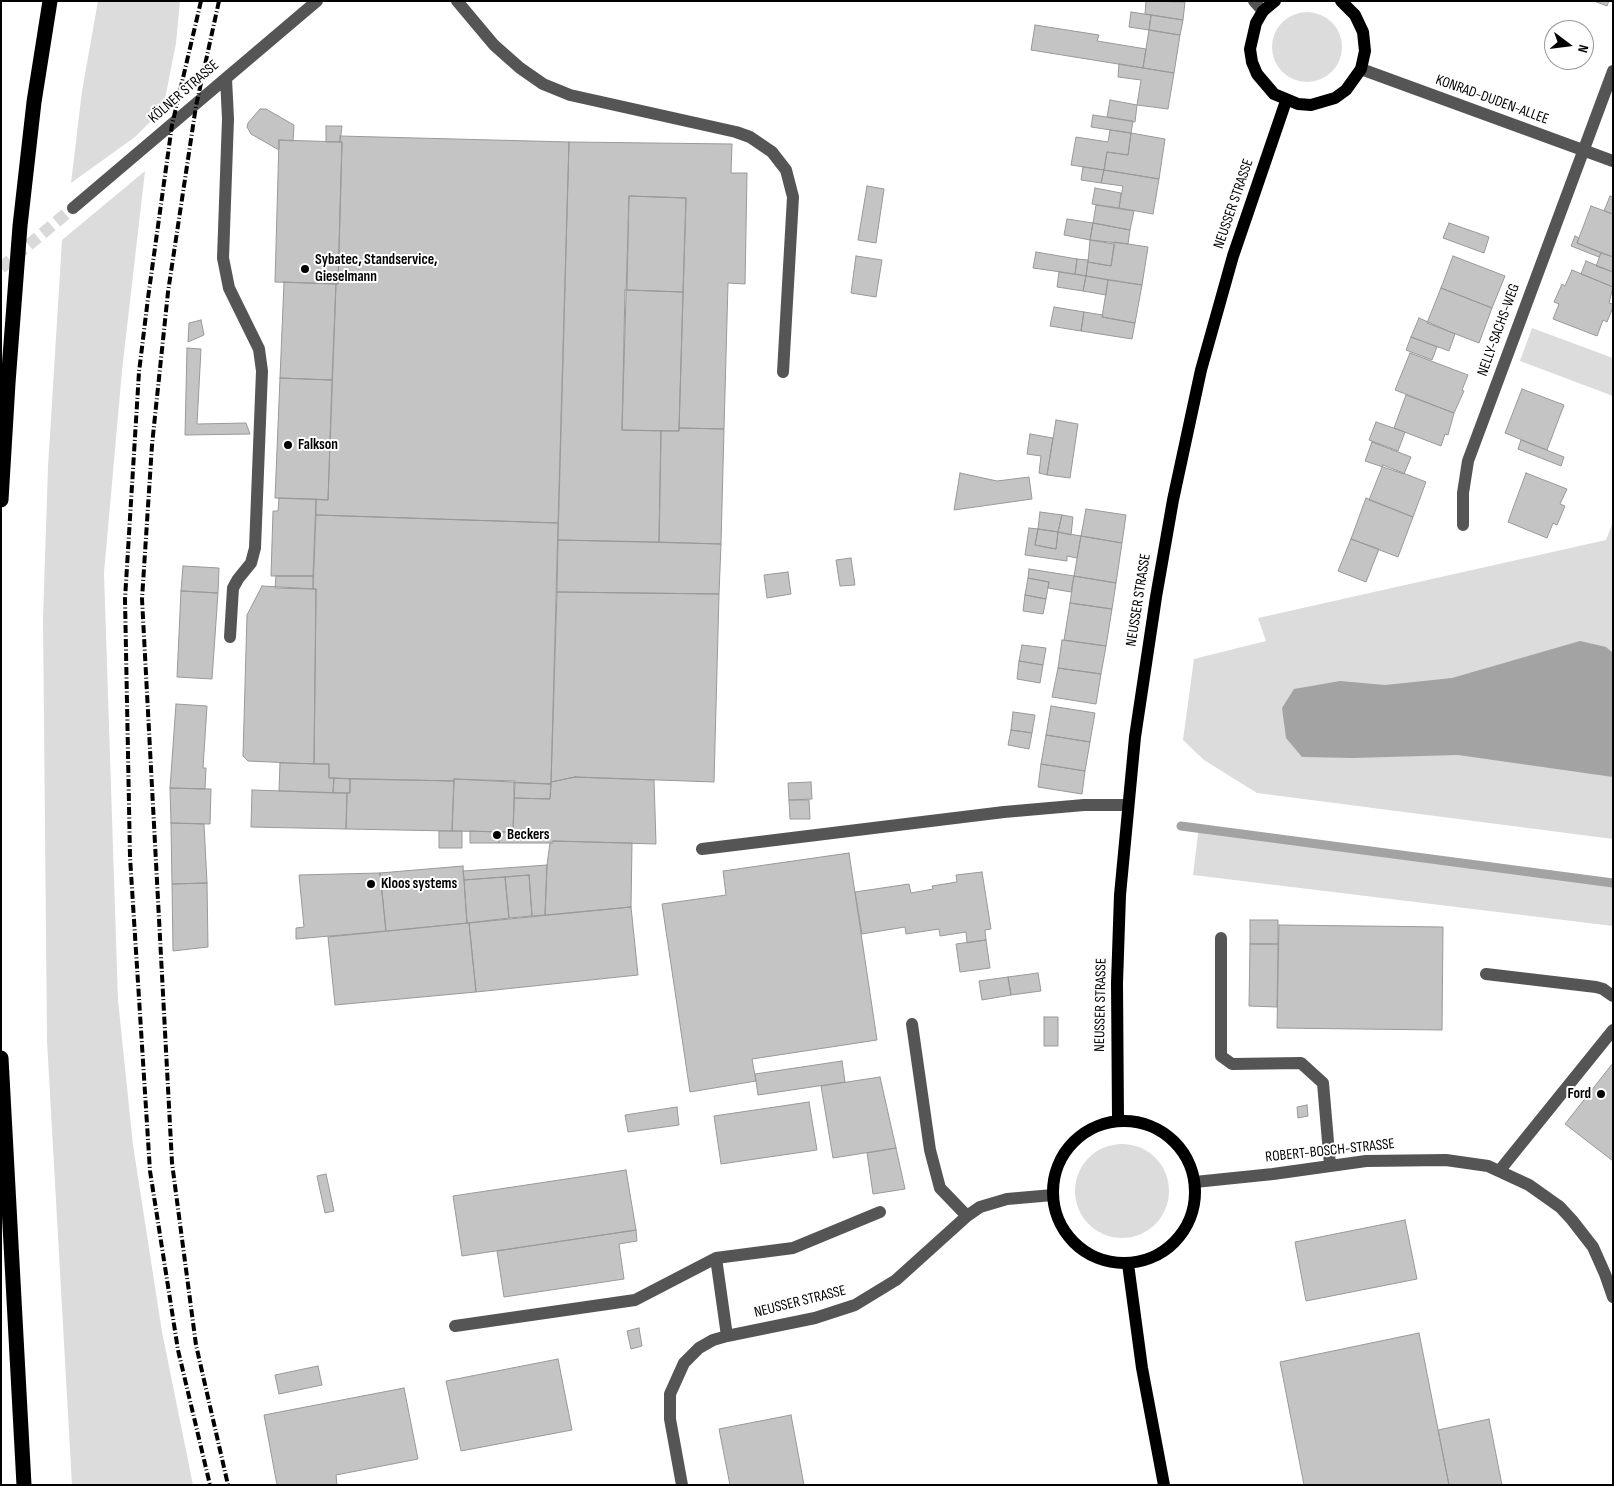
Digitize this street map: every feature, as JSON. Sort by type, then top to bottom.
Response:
[{"type":"highway","points":[[1,500],[20,226],[34,102],[50,1]]},
{"type":"highway","points":[[1,1058],[24,1485]]},
{"type":"main road","points":[[1275,1],[1259,6],[1252,36],[1252,62],[1265,85],[1286,101],[1298,104],[1324,103],[1346,90],[1361,69],[1365,51],[1363,32],[1355,15],[1341,1]]},
{"type":"main road","name":"NEUSSER STRASSE","points":[[1118,1120],[1117,974],[1120,895],[1138,714],[1156,597],[1198,379],[1229,271],[1286,101]]},
{"type":"main road","points":[[1118,1120],[1133,1121],[1155,1127],[1174,1141],[1188,1159],[1195,1182],[1195,1202],[1190,1221],[1179,1238],[1164,1251],[1147,1260],[1128,1264],[1106,1262],[1076,1247],[1062,1230],[1053,1195],[1054,1178],[1060,1158],[1073,1141],[1090,1129],[1103,1123],[1118,1120]]},
{"type":"main road","points":[[1128,1264],[1142,1368],[1164,1485]]},
{"type":"street","points":[[457,1],[494,45],[520,68],[543,84],[570,95],[736,132],[750,137],[772,152],[786,170],[791,190],[793,212],[783,372]]},
{"type":"street","name":"KÖLNER STRASSE","points":[[73,208],[312,3]]},
{"type":"street","name":"KONRAD-DUDEN-ALLEE","points":[[1361,69],[1613,161]]},
{"type":"street","name":"NELLY-SACHS-WEG","points":[[1463,525],[1463,492],[1468,461],[1613,71]]},
{"type":"street","points":[[226,78],[228,119],[223,258],[231,295],[259,349],[262,371],[255,548],[251,563],[233,588],[230,637]]},
{"type":"street","points":[[702,849],[1004,812],[1084,805],[1128,805]]},
{"type":"street","points":[[1222,938],[1221,1056],[1232,1064],[1301,1063],[1324,1083],[1330,1165]]},
{"type":"street","points":[[1486,974],[1603,989],[1613,996]]},
{"type":"street","points":[[912,1024],[930,1150],[940,1188],[967,1216]]},
{"type":"street","points":[[1500,1170],[1613,1030]]},
{"type":"street","name":"ROBERT-BOSCH-STRASSE","points":[[1195,1182],[1376,1161],[1446,1160],[1474,1162],[1500,1170],[1545,1195],[1572,1220],[1593,1247],[1606,1274],[1613,1297]]},
{"type":"street","name":"NEUSSER STRASSE","points":[[682,1485],[670,1419],[670,1394],[673,1384],[691,1355],[706,1343],[727,1336],[814,1318],[855,1305],[896,1280],[967,1216],[980,1207],[998,1200],[1053,1195]]},
{"type":"street","points":[[455,1326],[636,1300],[716,1258],[793,1248],[880,1212]]},
{"type":"street","points":[[716,1258],[727,1336]]},
{"type":"shaded area","points":[[98,1],[180,1],[176,43],[163,109],[135,137],[71,183],[82,91]]},
{"type":"shaded area","points":[[1307,12],[1320,15],[1332,22],[1339,34],[1342,47],[1339,60],[1332,72],[1320,79],[1307,82],[1294,79],[1282,72],[1275,60],[1272,47],[1275,34],[1282,22],[1294,15]]},
{"type":"shaded area","points":[[145,171],[122,371],[104,573],[118,1000],[133,1145],[162,1332],[193,1485],[72,1485],[47,1041],[43,619],[48,467],[62,240]]},
{"type":"shaded area","points":[[1532,328],[1613,358],[1613,396],[1520,361]]},
{"type":"shaded area","points":[[1613,522],[1613,839],[1257,793],[1204,760],[1183,740],[1194,659],[1266,641],[1258,618],[1606,540]]},
{"type":"shaded area","points":[[1580,641],[1606,647],[1613,653],[1613,777],[1458,755],[1353,758],[1302,757],[1286,738],[1282,708],[1294,689],[1340,681],[1385,685],[1452,678]]},
{"type":"shaded area","points":[[1199,826],[1613,887],[1613,926],[1193,875]]},
{"type":"shaded area","points":[[1122,1144],[1140,1148],[1155,1158],[1165,1173],[1169,1191],[1165,1209],[1155,1224],[1140,1234],[1122,1238],[1104,1234],[1089,1224],[1079,1209],[1075,1191],[1079,1173],[1089,1158],[1104,1148]]},
{"type":"building","points":[[1146,1],[1185,2],[1183,20],[1145,14]]},
{"type":"building","points":[[1594,1],[1609,1],[1607,6]]},
{"type":"building","points":[[1131,12],[1151,15],[1149,30],[1129,27]]},
{"type":"building","points":[[1151,15],[1183,20],[1180,35],[1149,30]]},
{"type":"building","points":[[1035,25],[1099,35],[1097,41],[1146,49],[1143,68],[1031,50]]},
{"type":"building","points":[[1149,30],[1180,35],[1174,73],[1143,68]]},
{"type":"building","points":[[1119,64],[1174,73],[1168,109],[1137,105],[1141,80],[1118,77]]},
{"type":"building","points":[[1110,100],[1137,105],[1135,122],[1107,117]]},
{"type":"building","points":[[260,109],[266,109],[294,125],[293,141],[279,140],[279,150],[251,134],[247,127],[248,123]]},
{"type":"building","points":[[1093,115],[1133,121],[1131,133],[1091,127]]},
{"type":"building","points":[[326,126],[342,126],[340,142],[326,142]]},
{"type":"building","points":[[1110,130],[1131,133],[1128,155],[1107,152],[1104,170],[1071,165],[1076,137],[1108,142]]},
{"type":"building","points":[[1131,133],[1165,139],[1159,179],[1104,170],[1107,152],[1128,155]]},
{"type":"building","points":[[340,136],[569,142],[558,523],[316,515],[316,499],[328,500],[336,284],[338,284],[342,142],[340,142]]},
{"type":"building","points":[[279,140],[342,142],[338,284],[275,282]]},
{"type":"building","points":[[569,142],[732,144],[731,173],[747,173],[745,284],[728,283],[724,429],[679,428],[686,198],[629,196],[622,430],[661,431],[659,542],[558,540]]},
{"type":"building","points":[[1083,167],[1104,170],[1101,183],[1081,180]]},
{"type":"building","points":[[1104,170],[1159,179],[1153,214],[1119,208],[1123,186],[1101,183]]},
{"type":"building","points":[[867,186],[884,189],[876,243],[858,240]]},
{"type":"building","points":[[1095,188],[1121,193],[1119,208],[1092,204]]},
{"type":"building","points":[[629,196],[686,198],[683,292],[627,290]]},
{"type":"building","points":[[1610,196],[1613,197],[1613,214],[1604,211]]},
{"type":"building","points":[[1096,205],[1134,211],[1130,230],[1093,223]]},
{"type":"building","points":[[1591,206],[1613,214],[1613,257],[1577,243]]},
{"type":"building","points":[[1067,219],[1093,223],[1090,240],[1064,235]]},
{"type":"building","points":[[1093,223],[1130,230],[1128,244],[1090,240]]},
{"type":"building","points":[[1449,223],[1489,237],[1484,253],[1443,238]]},
{"type":"building","points":[[1575,236],[1579,238],[1577,243],[1601,253],[1599,257],[1571,246]]},
{"type":"building","points":[[1090,240],[1114,244],[1111,266],[1088,262]]},
{"type":"building","points":[[1115,242],[1148,247],[1142,285],[1086,276],[1088,262],[1111,266]]},
{"type":"building","points":[[1036,252],[1077,259],[1075,274],[1033,268]]},
{"type":"building","points":[[1601,253],[1613,257],[1613,272],[1596,266]]},
{"type":"building","points":[[856,256],[882,260],[876,297],[851,293]]},
{"type":"building","points":[[1453,256],[1505,276],[1492,308],[1441,288]]},
{"type":"building","points":[[1077,259],[1088,260],[1086,276],[1075,274]]},
{"type":"building","points":[[1586,261],[1613,272],[1613,287],[1581,274]]},
{"type":"building","points":[[1572,270],[1613,287],[1609,303],[1613,304],[1613,307],[1607,322],[1603,320],[1597,336],[1553,319],[1559,304],[1554,302],[1562,284],[1565,286]]},
{"type":"building","points":[[1059,272],[1086,276],[1083,291],[1057,287]]},
{"type":"building","points":[[1086,276],[1108,280],[1106,295],[1083,291]]},
{"type":"building","points":[[1108,280],[1142,285],[1135,323],[1102,317]]},
{"type":"building","points":[[284,282],[336,284],[332,380],[280,378]]},
{"type":"building","points":[[1441,288],[1492,308],[1479,343],[1427,323]]},
{"type":"building","points":[[625,290],[683,292],[679,431],[622,430]]},
{"type":"building","points":[[1054,307],[1084,312],[1081,331],[1050,326]]},
{"type":"building","points":[[1084,312],[1135,323],[1132,339],[1081,331]]},
{"type":"building","points":[[1419,318],[1455,334],[1449,351],[1411,337]]},
{"type":"building","points":[[201,320],[204,335],[188,342],[189,323]]},
{"type":"building","points":[[1411,337],[1437,347],[1432,360],[1406,350]]},
{"type":"building","points":[[187,348],[201,349],[197,424],[246,423],[250,434],[185,435]]},
{"type":"building","points":[[1410,353],[1468,375],[1462,390],[1464,391],[1454,413],[1395,390]]},
{"type":"building","points":[[280,378],[332,380],[328,500],[275,498]]},
{"type":"building","points":[[1522,389],[1564,405],[1547,450],[1505,433]]},
{"type":"building","points":[[1406,395],[1454,413],[1448,435],[1445,434],[1441,446],[1394,428]]},
{"type":"building","points":[[1056,420],[1078,424],[1070,478],[1047,475]]},
{"type":"building","points":[[1376,422],[1405,432],[1398,451],[1369,440]]},
{"type":"building","points":[[679,428],[724,429],[721,544],[659,542],[661,431],[679,431]]},
{"type":"building","points":[[1030,434],[1053,438],[1047,475],[1039,473],[1041,456],[1027,454]]},
{"type":"building","points":[[1521,440],[1564,457],[1561,466],[1518,449]]},
{"type":"building","points":[[1372,442],[1411,457],[1404,474],[1365,461]]},
{"type":"building","points":[[1383,465],[1426,482],[1413,517],[1369,500]]},
{"type":"building","points":[[960,473],[997,481],[1029,477],[1032,499],[954,510]]},
{"type":"building","points":[[1526,473],[1567,489],[1560,504],[1565,506],[1557,525],[1553,523],[1547,538],[1508,522]]},
{"type":"building","points":[[279,498],[316,499],[313,576],[271,576],[273,511],[278,511]]},
{"type":"building","points":[[1366,498],[1413,517],[1398,557],[1351,539]]},
{"type":"building","points":[[1086,509],[1126,515],[1122,543],[1081,536]]},
{"type":"building","points":[[1040,512],[1062,515],[1058,532],[1038,529]]},
{"type":"building","points":[[316,515],[558,523],[551,784],[454,779],[454,781],[329,778],[329,764],[314,764],[316,589],[313,589]]},
{"type":"building","points":[[1062,515],[1073,517],[1071,535],[1058,532]]},
{"type":"building","points":[[1029,528],[1038,529],[1035,545],[1056,549],[1058,532],[1081,536],[1077,558],[1067,556],[1067,561],[1025,555]]},
{"type":"building","points":[[1038,529],[1058,532],[1056,549],[1035,545]]},
{"type":"building","points":[[1081,536],[1122,543],[1116,583],[1074,576]]},
{"type":"building","points":[[1351,539],[1379,549],[1366,582],[1338,571]]},
{"type":"building","points":[[558,540],[721,544],[719,594],[557,592]]},
{"type":"building","points":[[851,558],[855,585],[840,586],[836,560]]},
{"type":"building","points":[[183,566],[219,568],[218,593],[181,591]]},
{"type":"building","points":[[1029,569],[1074,576],[1071,592],[1048,588],[1049,582],[1028,578]]},
{"type":"building","points":[[788,572],[791,594],[767,598],[764,575]]},
{"type":"building","points":[[276,576],[313,576],[313,589],[275,588]]},
{"type":"building","points":[[1074,576],[1116,583],[1112,609],[1070,603]]},
{"type":"building","points":[[1028,578],[1049,582],[1046,599],[1025,595]]},
{"type":"building","points":[[262,586],[316,589],[314,764],[248,761],[243,756],[247,615]]},
{"type":"building","points":[[181,591],[218,593],[212,679],[177,677]]},
{"type":"building","points":[[557,592],[719,594],[714,782],[575,777],[551,782]]},
{"type":"building","points":[[1025,595],[1046,599],[1043,614],[1023,611]]},
{"type":"building","points":[[1070,603],[1112,609],[1106,646],[1064,640]]},
{"type":"building","points":[[1062,640],[1106,646],[1101,674],[1058,668]]},
{"type":"building","points":[[1022,645],[1046,648],[1043,665],[1019,661]]},
{"type":"building","points":[[1019,661],[1043,665],[1040,683],[1017,679]]},
{"type":"building","points":[[1058,668],[1101,674],[1096,704],[1052,697]]},
{"type":"building","points":[[176,704],[207,706],[203,768],[206,768],[205,789],[170,788]]},
{"type":"building","points":[[1051,706],[1095,713],[1090,742],[1046,735]]},
{"type":"building","points":[[1013,712],[1035,715],[1032,733],[1011,730]]},
{"type":"building","points":[[1011,730],[1032,733],[1029,749],[1008,745]]},
{"type":"building","points":[[1046,735],[1090,742],[1085,771],[1041,764]]},
{"type":"building","points":[[280,763],[329,764],[329,778],[334,778],[333,793],[279,791]]},
{"type":"building","points":[[1041,764],[1085,771],[1082,794],[1038,787]]},
{"type":"building","points":[[575,777],[654,780],[656,844],[553,841],[553,843],[499,843],[499,832],[513,832],[514,798],[550,799],[551,782]]},
{"type":"building","points":[[334,778],[350,779],[350,793],[333,793]]},
{"type":"building","points":[[350,779],[454,781],[452,831],[346,829],[347,793],[350,793]]},
{"type":"building","points":[[454,779],[515,781],[513,832],[452,831]]},
{"type":"building","points":[[811,782],[812,799],[789,800],[788,783]]},
{"type":"building","points":[[514,783],[551,784],[550,799],[514,798]]},
{"type":"building","points":[[170,788],[211,789],[210,824],[171,823]]},
{"type":"building","points":[[252,790],[347,793],[346,829],[251,827]]},
{"type":"building","points":[[789,800],[809,800],[810,819],[790,819]]},
{"type":"building","points":[[171,823],[204,824],[207,883],[172,884]]},
{"type":"building","points":[[439,831],[462,831],[462,848],[439,848]]},
{"type":"building","points":[[470,831],[499,832],[499,843],[470,843]]},
{"type":"building","points":[[553,841],[632,843],[631,907],[545,915],[547,865],[550,843]]},
{"type":"building","points":[[849,853],[877,1040],[752,1059],[756,1081],[690,1092],[662,904],[726,895],[723,871]]},
{"type":"building","points":[[547,865],[545,915],[532,916],[529,875],[464,880],[463,871]]},
{"type":"building","points":[[463,866],[467,923],[386,931],[380,873]]},
{"type":"building","points":[[982,872],[991,929],[985,930],[986,940],[967,943],[966,932],[940,936],[939,929],[906,934],[905,927],[862,934],[855,892],[909,884],[911,893],[933,889],[932,886],[957,882],[956,875]]},
{"type":"building","points":[[380,873],[386,931],[296,939],[296,928],[304,927],[299,875]]},
{"type":"building","points":[[529,875],[532,916],[509,918],[505,877]]},
{"type":"building","points":[[505,877],[509,918],[467,923],[464,880]]},
{"type":"building","points":[[207,883],[208,947],[173,951],[172,884]]},
{"type":"building","points":[[631,907],[638,975],[476,992],[469,923]]},
{"type":"building","points":[[1250,920],[1278,920],[1278,944],[1250,944]]},
{"type":"building","points":[[469,923],[476,992],[335,1005],[328,937]]},
{"type":"building","points":[[1279,925],[1443,927],[1442,1030],[1277,1028]]},
{"type":"building","points":[[986,940],[990,968],[960,972],[956,944]]},
{"type":"building","points":[[1250,944],[1278,944],[1277,1007],[1249,1006]]},
{"type":"building","points":[[1038,973],[1041,991],[1011,995],[1008,977]]},
{"type":"building","points":[[1008,977],[1011,995],[982,1000],[979,981]]},
{"type":"building","points":[[1044,1017],[1058,1017],[1058,1046],[1044,1046]]},
{"type":"building","points":[[842,1061],[845,1082],[758,1095],[755,1074]]},
{"type":"building","name":"Ford","points":[[1613,1063],[1613,1161],[1565,1124]]},
{"type":"building","points":[[880,1077],[896,1148],[833,1158],[821,1086]]},
{"type":"building","points":[[809,1102],[817,1150],[721,1164],[714,1116]]},
{"type":"building","points":[[1307,1105],[1308,1116],[1298,1118],[1297,1107]]},
{"type":"building","points":[[677,1107],[679,1125],[628,1132],[625,1115]]},
{"type":"building","points":[[896,1148],[905,1189],[873,1194],[867,1153]]},
{"type":"building","points":[[626,1170],[636,1230],[462,1256],[453,1196]]},
{"type":"building","points":[[326,1174],[334,1211],[325,1213],[317,1176]]},
{"type":"building","points":[[1405,1220],[1417,1279],[1306,1301],[1295,1242]]},
{"type":"building","points":[[636,1230],[637,1241],[619,1244],[624,1279],[504,1297],[497,1251]]},
{"type":"building","points":[[639,1328],[642,1346],[631,1349],[627,1331]]},
{"type":"building","points":[[1419,1333],[1449,1485],[1304,1485],[1280,1362]]},
{"type":"building","points":[[558,1359],[572,1430],[461,1451],[446,1381]]},
{"type":"building","points":[[318,1366],[322,1385],[279,1394],[275,1375]]},
{"type":"building","points":[[404,1388],[418,1459],[336,1475],[337,1485],[277,1485],[264,1415]]},
{"type":"building","points":[[791,1415],[804,1485],[730,1485],[719,1429]]},
{"type":"building","points":[[1489,1419],[1502,1485],[1449,1485],[1438,1430]]},
{"type":"waterway","points":[[1181,826],[1613,883]]},
{"type":"tunnel","points":[[1,268],[73,208]]},
{"type":"railway","points":[[201,1],[172,125],[148,298],[139,372],[125,599],[130,857],[150,1171],[178,1350],[210,1485]]},
{"type":"railway","points":[[219,1],[196,106],[168,292],[152,445],[142,599],[172,1163],[196,1345],[228,1485]]},
{"type":"place","name":"Sybatec, Standservice, Gieselmann","points":[[305,269]]},
{"type":"place","name":"Falkson","points":[[288,445]]},
{"type":"place","name":"Beckers","points":[[497,835]]},
{"type":"place","name":"Kloos systems","points":[[371,884]]},
{"type":"place","name":"Ford","points":[[1601,1094]]}]
